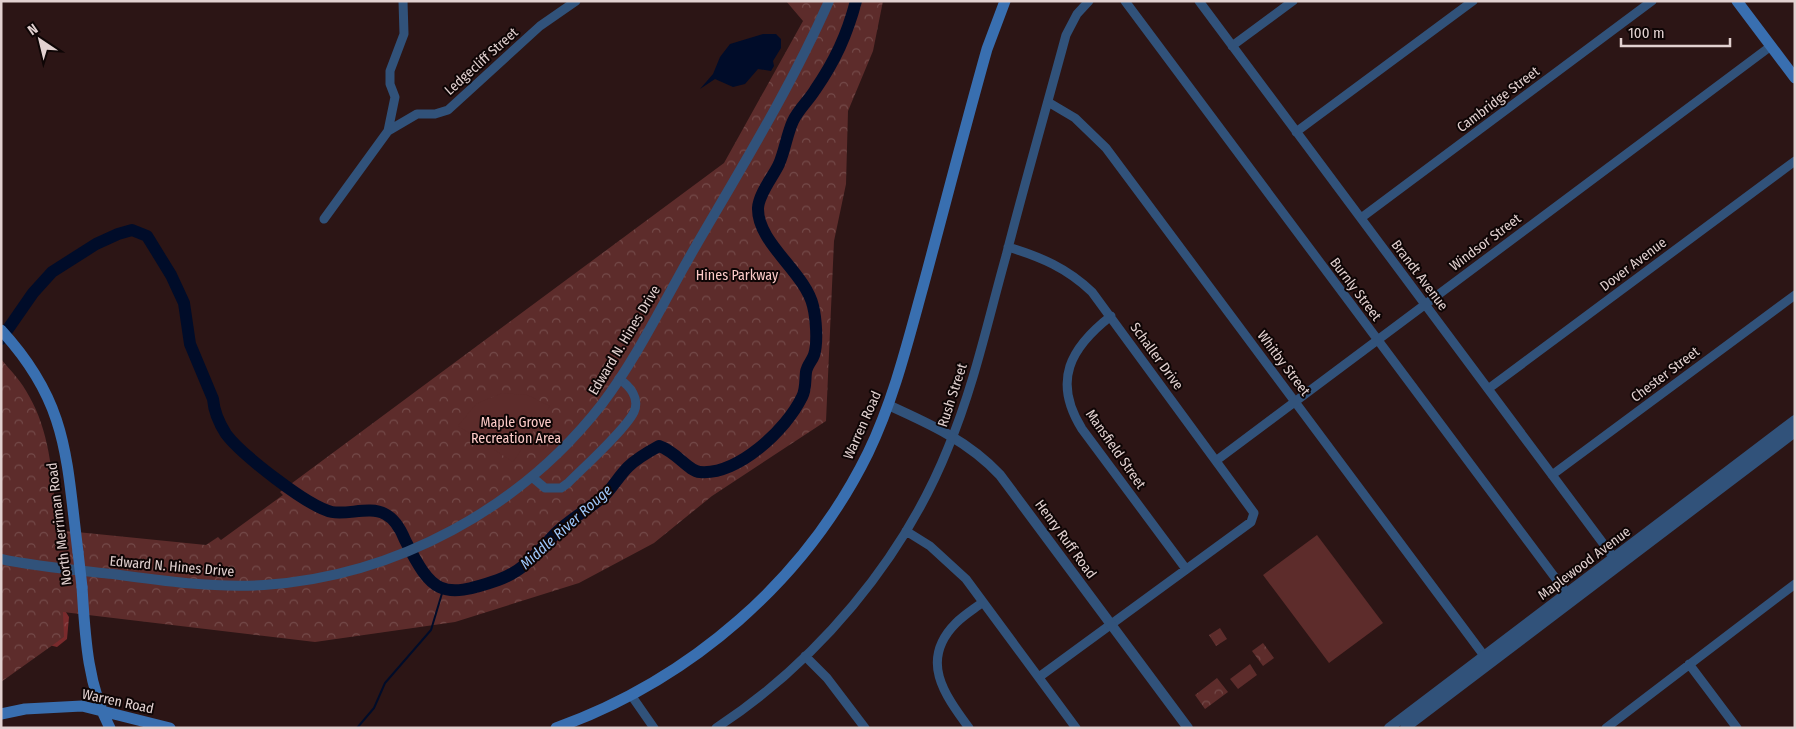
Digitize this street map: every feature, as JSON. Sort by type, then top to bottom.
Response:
[{"type":"main road","name":"Warren Road","points":[[556,728],[631,695],[672,671],[706,647],[746,614],[785,574],[841,500],[868,453],[888,405],[904,356],[988,49],[1005,1]]},
{"type":"main road","points":[[1738,1],[1795,78]]},
{"type":"main road","name":"North Merriman Road","points":[[1,330],[14,344],[42,382],[59,423],[66,451],[82,587],[88,659],[101,711],[110,728]]},
{"type":"main road","name":"Warren Road","points":[[1,714],[44,707],[82,706],[170,728]]},
{"type":"street","points":[[388,131],[395,97],[390,84],[390,71],[404,34],[403,1]]},
{"type":"street","name":"Ledgecliff Street","points":[[324,219],[388,131],[417,114],[435,114],[448,110],[540,26],[576,1]]},
{"type":"street","name":"Edward N. Hines Drive","points":[[1,559],[172,582],[230,586],[301,581],[395,556],[424,545],[478,516],[532,477],[577,433],[620,379],[789,80],[828,1]]},
{"type":"street","name":"Rush Street","points":[[716,728],[764,693],[805,656],[857,600],[906,531],[953,436],[973,378],[1068,28],[1089,1]]},
{"type":"street","name":"Burnly Street","points":[[1125,1],[1570,597]]},
{"type":"street","name":"Brandt Avenue","points":[[1199,1],[1616,561]]},
{"type":"street","points":[[1232,46],[1293,1]]},
{"type":"street","points":[[1296,132],[1472,1]]},
{"type":"street","name":"Cambridge Street","points":[[1360,218],[1652,1]]},
{"type":"street","name":"Windsor Street","points":[[1217,460],[1771,46]]},
{"type":"street","name":"Whitby Street","points":[[1048,102],[1075,118],[1106,148],[1487,659]]},
{"type":"street","name":"Dover Avenue","points":[[1488,389],[1795,161]]},
{"type":"street","name":"Schaller Drive","points":[[1008,247],[1043,258],[1067,271],[1092,292],[1252,507],[1254,516],[1246,526],[1186,569]]},
{"type":"street","name":"Chester Street","points":[[1552,475],[1795,295]]},
{"type":"street","name":"Mansfield Street","points":[[1110,316],[1087,336],[1073,357],[1067,382],[1072,408],[1082,429],[1186,569]]},
{"type":"street","points":[[532,477],[545,488],[561,488],[618,431],[635,411],[636,399],[630,388],[620,379]]},
{"type":"street","name":"Henry Ruff Road","points":[[888,405],[953,436],[982,457],[1015,493],[1188,728]]},
{"type":"street","name":"Maplewood Avenue","points":[[1733,473],[1795,420]]},
{"type":"street","name":"Maplewood Avenue","points":[[1389,728],[1487,659],[1733,473],[1795,432]]},
{"type":"street","points":[[906,531],[930,546],[949,562],[983,602],[1076,728]]},
{"type":"street","points":[[1039,677],[1186,569]]},
{"type":"street","points":[[1606,728],[1795,584]]},
{"type":"street","points":[[969,728],[941,686],[937,661],[939,650],[948,632],[958,621],[983,602]]},
{"type":"street","points":[[805,656],[827,678],[865,728]]},
{"type":"street","name":"Maplewood Avenue","points":[[1405,728],[1487,659]]},
{"type":"street","points":[[1689,664],[1737,728]]},
{"type":"street","points":[[631,695],[654,728]]},
{"type":"green space","name":"Hines Parkway","points":[[786,1],[883,1],[873,51],[848,111],[846,184],[834,241],[826,421],[712,496],[654,543],[579,583],[455,622],[315,642],[63,612],[64,637],[1,682],[1,359],[26,391],[43,427],[50,461],[57,530],[206,545],[218,537],[221,540],[283,495],[280,492],[724,163],[803,21]]},
{"type":"green space","name":"Maple Grove Recreation Area","points":[[502,393],[527,395],[550,406],[513,462],[458,426],[476,404]]},
{"type":"green space","points":[[1317,535],[1383,623],[1329,663],[1263,575]]},
{"type":"green space","points":[[64,609],[69,617],[67,639],[57,647],[49,645]]},
{"type":"green space","points":[[1220,628],[1227,639],[1216,646],[1209,635]]},
{"type":"green space","points":[[1263,643],[1274,658],[1263,666],[1252,651]]},
{"type":"green space","points":[[1250,664],[1257,675],[1238,689],[1230,679]]},
{"type":"green space","points":[[1217,678],[1228,692],[1205,709],[1195,695]]},
{"type":"water","points":[[763,34],[776,34],[781,39],[781,48],[773,61],[774,66],[771,71],[758,69],[745,84],[733,87],[715,79],[700,89],[713,74],[720,57],[730,44]]},
{"type":"waterway","name":"Middle River Rouge","points":[[1,339],[33,293],[52,272],[96,244],[118,234],[132,230],[147,236],[171,275],[184,303],[190,344],[213,399],[219,422],[234,443],[276,479],[307,501],[321,508],[338,513],[373,511],[389,516],[400,529],[414,558],[423,571],[431,581],[440,587],[451,590],[463,590],[498,580],[523,566],[561,528],[604,496],[631,464],[659,446],[671,452],[696,471],[715,471],[730,466],[759,448],[773,436],[795,410],[803,394],[808,365],[815,350],[816,330],[814,311],[808,293],[801,281],[765,233],[760,221],[758,208],[764,191],[779,164],[793,121],[813,94],[834,58],[849,25],[856,1]]},
{"type":"waterway","points":[[357,728],[374,708],[385,683],[431,630],[443,590]]}]
